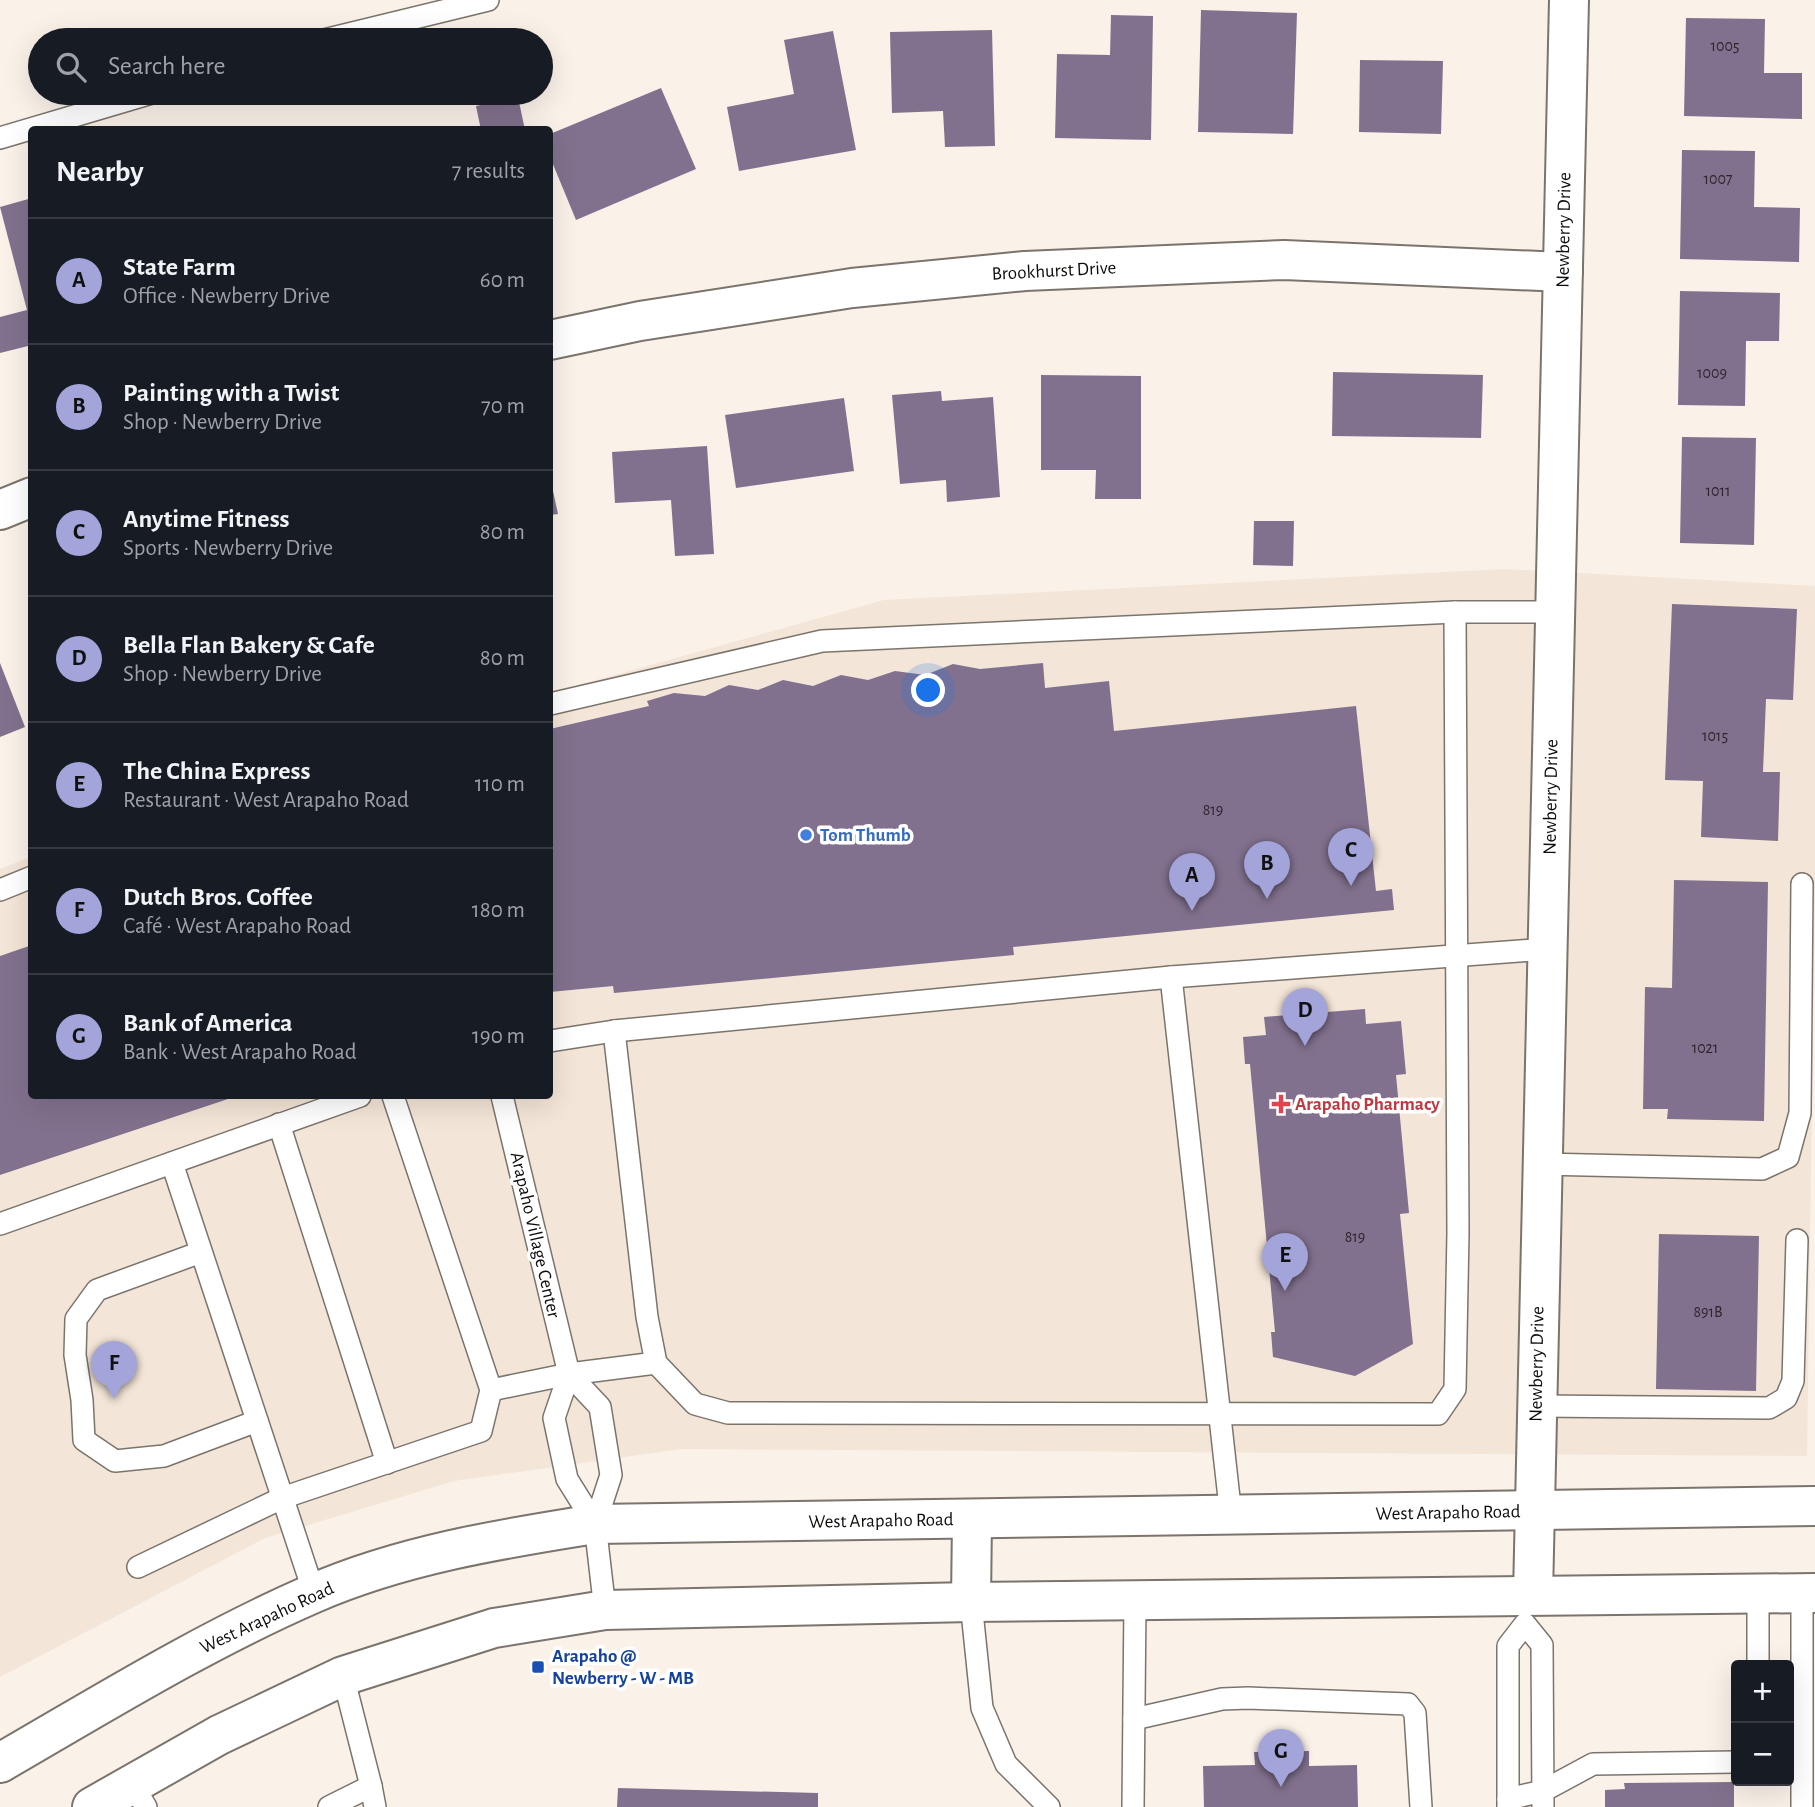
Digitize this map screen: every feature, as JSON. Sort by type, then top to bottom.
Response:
[{"type":"main road","name":"Newberry Drive","points":[[1529,1609],[1569,0]]},
{"type":"main road","name":"Brookhurst Drive","points":[[553,339],[640,321],[838,290],[1025,271],[1284,260],[1563,272]]},
{"type":"main road","points":[[0,510],[28,499]]},
{"type":"main road","name":"West Arapaho Road","points":[[0,1763],[176,1661],[314,1593],[489,1541],[595,1524],[1815,1506]]},
{"type":"main road","points":[[971,1602],[972,1519]]},
{"type":"main road","points":[[92,1807],[139,1796],[219,1735],[344,1676],[494,1628],[605,1610],[1135,1601],[1529,1609],[1808,1593]]},
{"type":"lane","points":[[373,28],[488,0]]},
{"type":"lane","points":[[41,126],[111,105]]},
{"type":"lane","points":[[0,138],[28,130]]},
{"type":"lane","points":[[553,703],[822,641],[1455,612],[1555,612]]},
{"type":"lane","points":[[614,1031],[647,1317],[656,1363],[695,1404],[728,1413],[1438,1414],[1455,1389],[1458,1233],[1455,612]]},
{"type":"lane","points":[[0,890],[28,879]]},
{"type":"lane","points":[[1542,1164],[1762,1169],[1788,1157],[1800,1113],[1802,884]]},
{"type":"lane","points":[[553,1041],[614,1031],[1171,977],[1456,953],[1547,949]]},
{"type":"lane","points":[[1171,977],[1231,1516]]},
{"type":"lane","points":[[0,1224],[351,1099]]},
{"type":"lane","points":[[138,1567],[282,1498],[481,1431],[491,1390],[394,1099]]},
{"type":"lane","name":"Arapaho Village Center","points":[[503,1099],[569,1374],[600,1407],[611,1475],[595,1524],[605,1610]]},
{"type":"lane","points":[[279,1124],[387,1463]]},
{"type":"lane","points":[[172,1163],[314,1593]]},
{"type":"lane","points":[[1536,1406],[1769,1408],[1786,1398],[1793,1381],[1797,1240]]},
{"type":"lane","points":[[201,1252],[97,1290],[76,1319],[75,1355],[82,1400],[84,1440],[115,1461],[164,1456],[257,1421]]},
{"type":"lane","points":[[491,1390],[569,1374],[656,1363]]},
{"type":"lane","name":"Arapaho Village Center","points":[[569,1374],[554,1418],[567,1479],[595,1524]]},
{"type":"lane","points":[[1802,1807],[1808,1593]]},
{"type":"lane","points":[[1758,1594],[1758,1660]]},
{"type":"lane","points":[[1133,1807],[1135,1601]]},
{"type":"lane","points":[[971,1602],[982,1708],[1006,1764],[1049,1807]]},
{"type":"lane","points":[[1529,1609],[1542,1645],[1543,1799]]},
{"type":"lane","points":[[1529,1609],[1508,1646],[1508,1803],[1543,1799],[1592,1764],[1731,1762]]},
{"type":"lane","points":[[344,1676],[375,1807]]},
{"type":"lane","points":[[1134,1718],[1235,1698],[1408,1704],[1415,1713],[1421,1807]]},
{"type":"lane","points":[[328,1807],[371,1786]]},
{"type":"shaded area","points":[[1505,569],[1815,586],[1815,880],[1807,1456],[681,1449],[454,1481],[265,1538],[0,1677],[0,869],[28,858],[28,1099],[553,1099],[553,692],[884,600]]},
{"type":"building","points":[[1201,10],[1297,13],[1293,134],[1198,132]]},
{"type":"building","points":[[1111,15],[1153,16],[1151,140],[1055,138],[1057,54],[1110,55]]},
{"type":"building","points":[[1686,18],[1765,19],[1764,73],[1802,73],[1802,119],[1684,116]]},
{"type":"building","points":[[992,30],[995,146],[945,147],[943,111],[892,113],[890,32]]},
{"type":"building","points":[[833,31],[856,150],[739,171],[727,107],[794,94],[784,40]]},
{"type":"building","points":[[1360,60],[1443,61],[1441,134],[1359,132]]},
{"type":"building","points":[[661,88],[696,169],[576,220],[553,164],[553,133]]},
{"type":"building","points":[[520,105],[524,126],[480,126],[476,106]]},
{"type":"building","points":[[1682,150],[1755,151],[1754,207],[1800,208],[1799,262],[1680,259]]},
{"type":"building","points":[[28,199],[28,346],[0,353],[0,317],[27,310],[0,207]]},
{"type":"building","points":[[1680,291],[1780,293],[1779,341],[1746,341],[1745,406],[1678,405]]},
{"type":"building","points":[[1333,372],[1483,375],[1481,438],[1332,436]]},
{"type":"building","points":[[1041,375],[1141,376],[1141,499],[1095,499],[1096,470],[1041,470]]},
{"type":"building","points":[[941,391],[942,401],[993,397],[1000,497],[947,502],[946,480],[900,484],[892,395]]},
{"type":"building","points":[[844,398],[854,471],[736,488],[725,415]]},
{"type":"building","points":[[1682,437],[1756,438],[1754,545],[1680,543]]},
{"type":"building","points":[[707,446],[714,554],[675,556],[671,500],[615,503],[612,452]]},
{"type":"building","points":[[553,491],[558,514],[553,515]]},
{"type":"building","points":[[1254,521],[1294,521],[1293,566],[1253,565]]},
{"type":"building","points":[[1672,604],[1797,609],[1793,700],[1766,699],[1763,772],[1780,772],[1778,841],[1701,837],[1703,781],[1665,780]]},
{"type":"building","points":[[0,663],[25,727],[0,737]]},
{"type":"building","name":"Tom Thumb","points":[[1043,663],[1045,688],[1109,681],[1114,731],[1356,706],[1376,891],[1392,889],[1394,910],[1013,947],[1014,955],[614,993],[613,986],[553,992],[553,728],[649,706],[647,701],[674,693],[705,696],[729,685],[758,690],[783,680],[813,686],[841,675],[868,680],[895,671],[925,675],[953,664],[980,669]]},
{"type":"building","points":[[1674,880],[1768,882],[1764,1121],[1667,1119],[1668,1109],[1643,1109],[1645,987],[1672,988]]},
{"type":"building","points":[[28,946],[28,1099],[228,1099],[0,1175],[0,956]]},
{"type":"building","points":[[1365,1009],[1366,1024],[1401,1021],[1406,1074],[1396,1075],[1409,1213],[1400,1214],[1413,1344],[1355,1376],[1273,1357],[1271,1332],[1275,1332],[1250,1064],[1245,1064],[1243,1037],[1266,1035],[1264,1017]]},
{"type":"building","points":[[1659,1234],[1759,1236],[1756,1391],[1656,1389]]},
{"type":"building","points":[[1309,1751],[1309,1766],[1357,1765],[1358,1807],[1204,1807],[1203,1766],[1255,1765],[1254,1752]]},
{"type":"building","points":[[1731,1782],[1731,1786],[1734,1786],[1734,1807],[1605,1807],[1605,1790],[1625,1789],[1624,1783]]},
{"type":"building","points":[[618,1788],[818,1793],[818,1807],[617,1807]]},
{"type":"place","name":"Tom Thumb","points":[[806,835]]},
{"type":"place","name":"Anytime Fitness","points":[[1351,886]]},
{"type":"place","name":"Painting with a Twist","points":[[1267,899]]},
{"type":"place","name":"State Farm","points":[[1192,911]]},
{"type":"place","name":"Bella Flan Bakery & Cafe","points":[[1305,1046]]},
{"type":"place","name":"Arapaho Pharmacy","points":[[1281,1104]]},
{"type":"place","name":"The China Express","points":[[1285,1291]]},
{"type":"place","name":"Dutch Bros. Coffee","points":[[114,1399]]},
{"type":"place","name":"Arapaho @ Newberry - W - MB","points":[[538,1667]]},
{"type":"place","name":"Bank of America","points":[[1281,1787]]}]
